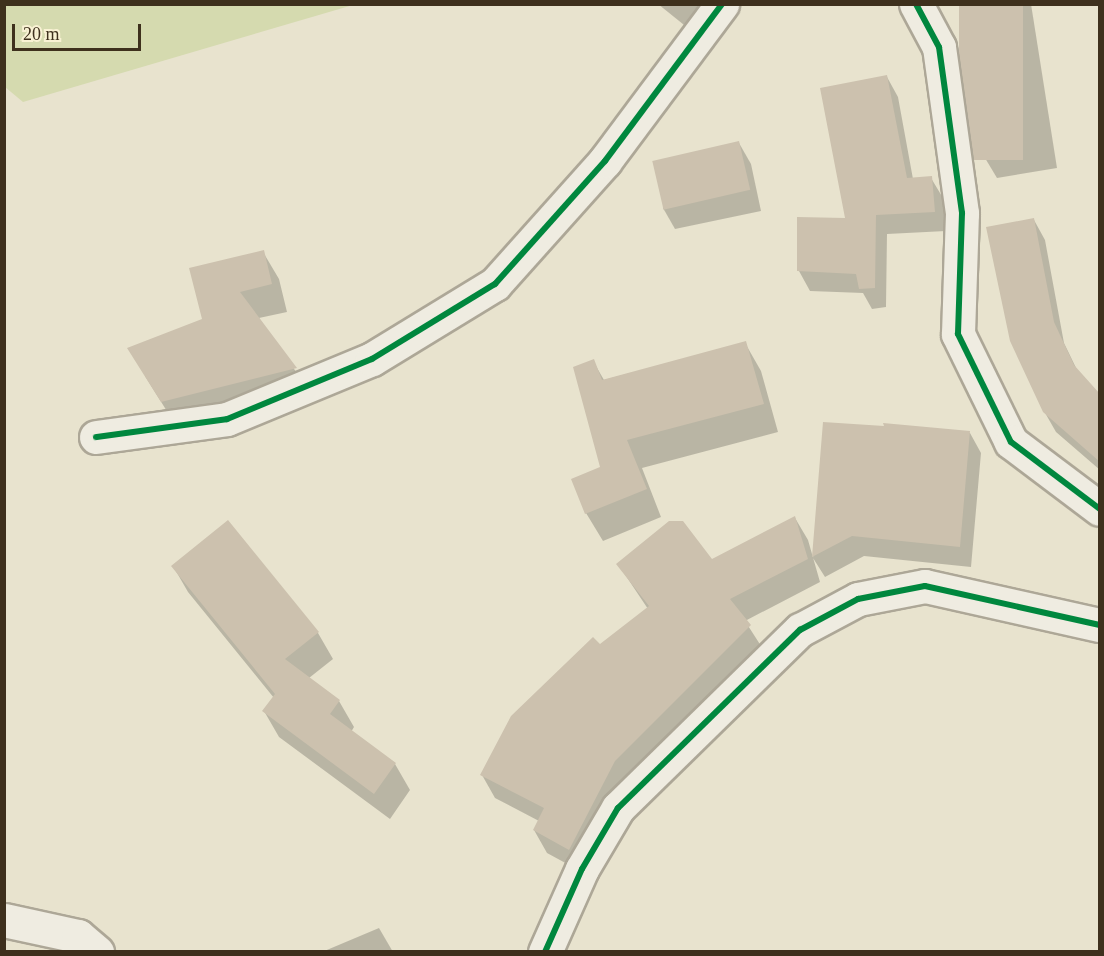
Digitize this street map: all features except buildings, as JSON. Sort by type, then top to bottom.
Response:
[{"type":"street","points":[[96,437],[227,418],[372,359],[495,284],[605,161],[722,4]]},
{"type":"street","points":[[916,4],[939,47],[962,213],[958,334],[1011,442],[1100,509]]},
{"type":"street","points":[[545,951],[582,869],[618,808],[800,630],[858,599],[925,586],[1100,625]]},
{"type":"street","points":[[4,920],[78,936],[97,951]]},
{"type":"green space","points":[[4,5],[353,5],[23,102],[5,87]]},
{"type":"cycle path","points":[[96,437],[227,419],[372,359],[495,284],[605,161],[722,4]]},
{"type":"cycle path","points":[[916,4],[939,47],[962,213],[958,334],[1011,442],[1100,509]]},
{"type":"cycle path","points":[[545,952],[582,869],[618,808],[800,630],[858,599],[925,586],[1100,625]]}]
